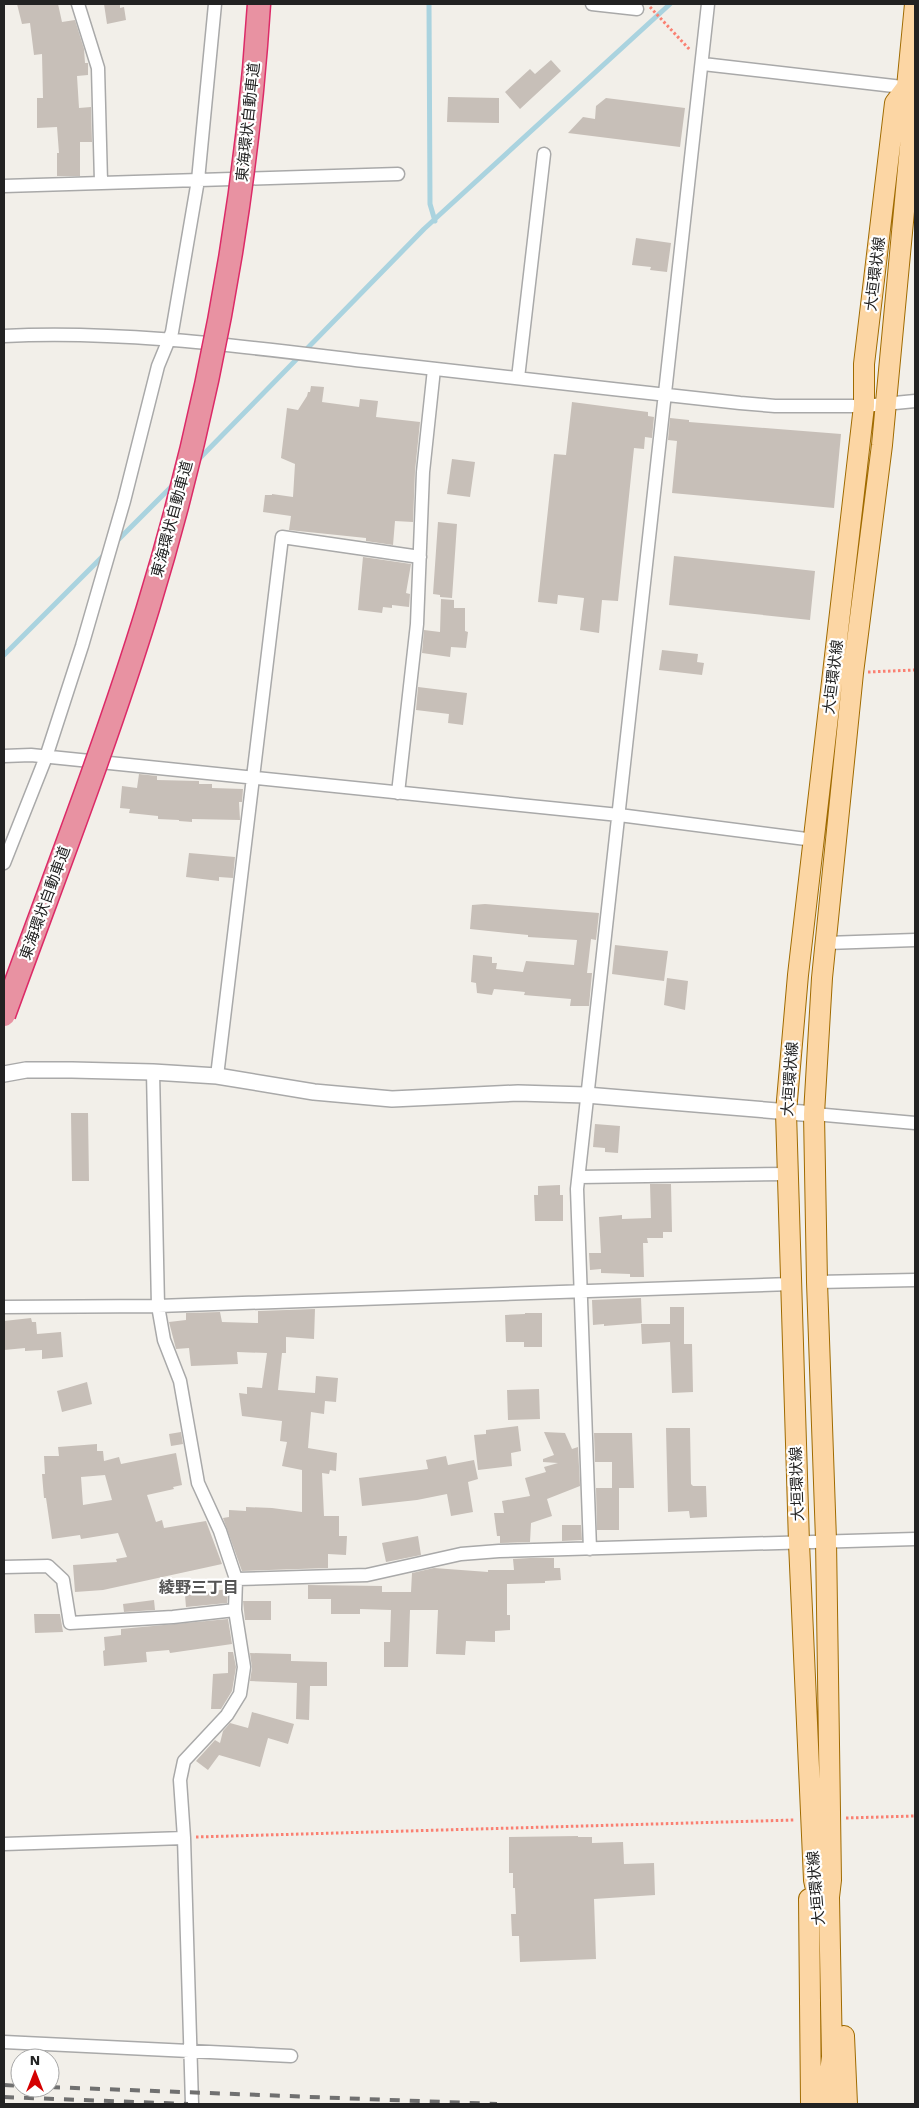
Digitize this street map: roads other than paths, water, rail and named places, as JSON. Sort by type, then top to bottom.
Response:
[{"type":"highway","name":"東海環状自動車道","points":[[4,1015],[112,717],[148,608],[178,504],[205,391],[228,273],[245,158],[258,4]]},
{"type":"main road","name":"大垣環状線","points":[[830,2104],[829,2079],[823,2057],[818,1898],[822,1880],[821,1819],[826,1540],[816,1282],[814,1114],[826,943],[853,673],[871,538],[914,105],[911,88],[915,4]]},
{"type":"main road","name":"大垣環状線","points":[[821,1819],[799,1543],[786,1112],[798,975],[864,406],[864,364],[896,103],[911,88]]},
{"type":"main road","points":[[811,2104],[809,1898],[822,1880],[836,1897],[847,2104]]},
{"type":"street","points":[[78,4],[98,68],[100,182]]},
{"type":"street","points":[[4,863],[46,757],[98,589],[158,366],[168,341],[184,265],[198,180],[215,4]]},
{"type":"street","points":[[592,4],[637,9]]},
{"type":"street","points":[[590,1549],[577,1189],[708,4]]},
{"type":"street","points":[[703,61],[911,88]]},
{"type":"street","points":[[518,378],[544,154]]},
{"type":"street","points":[[4,186],[398,174]]},
{"type":"street","points":[[4,336],[80,335],[133,337],[282,351],[775,406],[864,406],[915,401]]},
{"type":"street","points":[[398,793],[417,624],[423,472],[434,369]]},
{"type":"street","points":[[217,1076],[282,537],[420,557]]},
{"type":"street","points":[[4,756],[46,757],[619,815],[814,840]]},
{"type":"street","points":[[826,943],[915,940]]},
{"type":"street","points":[[4,1074],[44,1070],[153,1072],[217,1076],[314,1092],[392,1099],[518,1093],[586,1095],[915,1122]]},
{"type":"street","points":[[153,1072],[158,1306],[164,1340],[180,1381],[198,1483],[220,1531],[236,1580],[235,1610],[244,1668],[240,1694],[227,1715],[184,1761],[180,1780],[184,1838],[192,2104]]},
{"type":"street","points":[[578,1177],[788,1174]]},
{"type":"street","points":[[816,1282],[915,1280]]},
{"type":"street","points":[[4,1307],[158,1306],[791,1284]]},
{"type":"street","points":[[236,1580],[367,1575],[461,1554],[799,1543],[826,1540],[915,1539]]},
{"type":"street","points":[[4,1567],[48,1566],[63,1580],[70,1623],[173,1617],[235,1610]]},
{"type":"street","points":[[4,1844],[184,1838]]},
{"type":"street","points":[[4,2042],[291,2056]]},
{"type":"waterway","points":[[429,4],[430,204],[435,221]]},
{"type":"waterway","points":[[198,460],[424,229],[670,4]]},
{"type":"waterway","points":[[115,543],[174,484]]},
{"type":"waterway","points":[[4,655],[106,553]]},
{"type":"railway","points":[[4,2085],[10,2085]]},
{"type":"railway","points":[[60,2087],[497,2104]]},
{"type":"railway","points":[[4,2097],[188,2104]]},
{"type":"district","name":"綾野三丁目","points":[[199,1587]]}]
